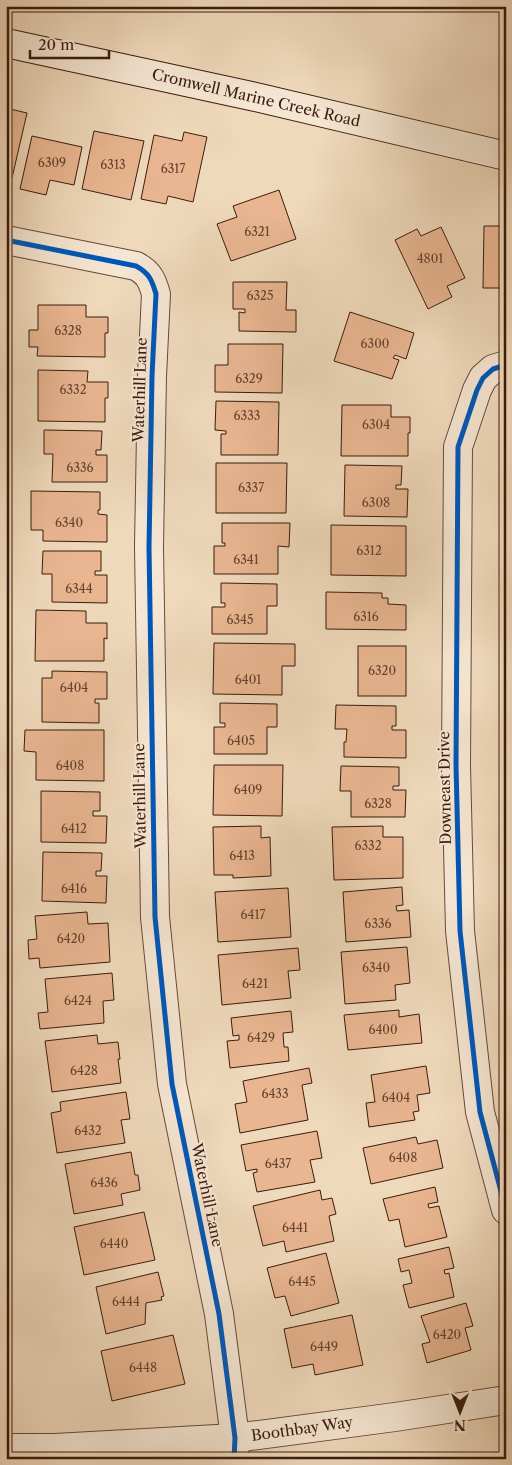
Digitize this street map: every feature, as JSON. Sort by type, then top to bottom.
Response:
[{"type":"street","name":"Cromwell Marine Creek Road","points":[[6,43],[251,96],[506,156]]},
{"type":"street","name":"Waterhill Lane","points":[[6,240],[136,266],[146,271],[153,283],[156,294],[152,376],[149,547],[155,917],[172,1084],[219,1314],[234,1449]]},
{"type":"street","name":"Downeast Drive","points":[[499,367],[483,378],[477,390],[458,447],[456,765],[460,931],[480,1112],[506,1210]]},
{"type":"street","name":"Boothbay Way","points":[[6,1448],[234,1449],[506,1400]]},
{"type":"building","points":[[6,108],[27,113],[12,178],[6,176]]},
{"type":"building","points":[[94,131],[144,141],[131,200],[82,189]]},
{"type":"building","points":[[184,132],[207,137],[193,202],[168,196],[166,204],[141,199],[154,135],[182,141]]},
{"type":"building","points":[[32,136],[82,147],[74,185],[50,180],[46,195],[20,189]]},
{"type":"building","points":[[279,190],[296,239],[231,261],[217,224],[237,217],[233,206]]},
{"type":"building","points":[[484,226],[506,226],[506,288],[483,288]]},
{"type":"building","points":[[441,227],[465,278],[447,286],[452,297],[428,309],[395,240],[417,229],[421,236]]},
{"type":"building","points":[[233,282],[287,282],[286,310],[296,310],[296,332],[239,331],[239,312],[245,313],[245,309],[233,309]]},
{"type":"building","points":[[38,305],[86,305],[86,317],[108,317],[108,333],[105,333],[105,357],[37,356],[38,347],[29,347],[29,330],[38,330]]},
{"type":"building","points":[[350,312],[414,333],[406,359],[395,355],[393,358],[399,360],[392,379],[334,361]]},
{"type":"building","points":[[228,344],[283,344],[282,393],[215,392],[215,365],[228,365]]},
{"type":"building","points":[[38,370],[88,371],[87,382],[108,382],[108,398],[105,398],[105,422],[38,421]]},
{"type":"building","points":[[216,401],[279,402],[278,455],[221,455],[221,434],[226,434],[226,431],[215,430]]},
{"type":"building","points":[[342,405],[391,405],[391,417],[410,417],[408,456],[341,456]]},
{"type":"building","points":[[44,430],[102,431],[101,450],[96,450],[96,455],[107,455],[107,482],[52,482],[53,454],[44,454]]},
{"type":"building","points":[[216,463],[287,463],[286,513],[216,513]]},
{"type":"building","points":[[345,465],[402,466],[401,485],[396,485],[396,489],[408,489],[407,517],[344,516]]},
{"type":"building","points":[[31,491],[100,492],[100,510],[98,510],[98,514],[107,515],[107,542],[43,541],[43,530],[31,530]]},
{"type":"building","points":[[222,523],[290,523],[289,547],[278,546],[278,574],[214,574],[214,546],[225,546],[225,543],[222,543]]},
{"type":"building","points":[[331,525],[406,526],[406,576],[331,575]]},
{"type":"building","points":[[43,551],[101,551],[101,571],[95,571],[95,575],[107,575],[107,603],[52,602],[52,574],[42,574]]},
{"type":"building","points":[[221,583],[277,584],[277,606],[267,606],[267,634],[212,634],[212,607],[225,607],[225,603],[221,603]]},
{"type":"building","points":[[326,592],[382,593],[382,598],[388,598],[388,604],[406,605],[406,630],[326,629]]},
{"type":"building","points":[[36,610],[86,611],[86,623],[107,623],[107,639],[104,638],[104,661],[35,661]]},
{"type":"building","points":[[214,643],[295,644],[295,666],[282,666],[282,695],[213,694]]},
{"type":"building","points":[[358,646],[406,646],[406,696],[358,696]]},
{"type":"building","points":[[52,671],[107,672],[107,699],[95,699],[95,703],[99,703],[99,723],[42,722],[42,678],[52,678]]},
{"type":"building","points":[[220,703],[277,704],[277,727],[267,727],[267,754],[214,754],[214,727],[225,727],[225,723],[220,723]]},
{"type":"building","points":[[336,705],[396,706],[396,726],[392,726],[392,730],[406,730],[406,758],[344,757],[344,742],[346,742],[347,729],[335,729]]},
{"type":"building","points":[[25,730],[104,730],[104,781],[36,780],[36,752],[24,751]]},
{"type":"building","points":[[214,765],[283,765],[282,816],[213,815]]},
{"type":"building","points":[[341,766],[399,767],[399,786],[393,786],[393,790],[406,790],[405,817],[351,817],[351,791],[340,791]]},
{"type":"building","points":[[41,791],[100,792],[100,811],[93,811],[93,816],[107,816],[106,843],[41,842]]},
{"type":"building","points":[[261,826],[261,838],[270,837],[271,876],[233,878],[233,875],[214,875],[213,827]]},
{"type":"building","points":[[383,826],[383,837],[403,837],[403,878],[334,880],[332,827]]},
{"type":"building","points":[[43,852],[102,853],[101,871],[96,871],[96,876],[107,876],[106,903],[42,901]]},
{"type":"building","points":[[402,887],[403,905],[396,906],[397,911],[409,910],[411,937],[346,942],[343,892]]},
{"type":"building","points":[[288,888],[291,937],[218,942],[215,892]]},
{"type":"building","points":[[87,912],[88,924],[108,923],[110,962],[40,968],[39,958],[29,959],[28,940],[37,939],[35,916]]},
{"type":"building","points":[[407,947],[410,983],[395,985],[396,1000],[345,1004],[341,952]]},
{"type":"building","points":[[298,948],[300,970],[288,971],[291,998],[222,1005],[218,955]]},
{"type":"building","points":[[112,973],[114,1000],[103,1001],[104,1023],[40,1029],[38,1013],[48,1012],[45,979]]},
{"type":"building","points":[[399,1010],[399,1017],[419,1014],[422,1043],[348,1050],[344,1015]]},
{"type":"building","points":[[291,1011],[293,1032],[283,1033],[284,1047],[288,1047],[289,1061],[230,1068],[227,1041],[239,1040],[239,1035],[233,1036],[231,1018]]},
{"type":"building","points":[[97,1035],[98,1044],[118,1042],[121,1083],[52,1092],[45,1041]]},
{"type":"building","points":[[426,1066],[430,1093],[417,1095],[419,1111],[413,1112],[415,1120],[369,1127],[366,1103],[375,1102],[371,1075]]},
{"type":"building","points":[[309,1068],[312,1083],[302,1085],[308,1120],[240,1133],[235,1104],[247,1102],[243,1081]]},
{"type":"building","points":[[126,1092],[130,1119],[121,1120],[125,1143],[57,1153],[51,1113],[61,1111],[60,1102]]},
{"type":"building","points":[[317,1131],[322,1158],[310,1160],[315,1182],[257,1192],[253,1173],[257,1172],[257,1169],[246,1171],[241,1145]]},
{"type":"building","points":[[416,1137],[418,1144],[437,1140],[443,1168],[371,1184],[363,1148]]},
{"type":"building","points":[[131,1152],[135,1175],[138,1175],[140,1190],[121,1194],[123,1205],[74,1214],[65,1164]]},
{"type":"building","points":[[435,1187],[438,1202],[428,1204],[429,1208],[439,1206],[447,1237],[405,1247],[399,1219],[389,1221],[383,1199]]},
{"type":"building","points":[[320,1190],[322,1200],[332,1198],[336,1214],[329,1216],[334,1241],[286,1252],[284,1241],[263,1246],[253,1206]]},
{"type":"building","points":[[144,1212],[155,1260],[84,1275],[74,1227]]},
{"type":"building","points":[[449,1247],[454,1268],[444,1270],[445,1274],[449,1273],[454,1297],[409,1308],[403,1285],[412,1283],[409,1270],[401,1272],[398,1259]]},
{"type":"building","points":[[326,1253],[339,1303],[291,1316],[285,1296],[275,1298],[267,1268]]},
{"type":"building","points":[[158,1272],[164,1296],[161,1297],[162,1300],[146,1303],[145,1324],[106,1334],[96,1287]]},
{"type":"building","points":[[466,1303],[473,1326],[465,1328],[471,1350],[427,1363],[422,1344],[430,1342],[421,1316]]},
{"type":"building","points":[[352,1315],[363,1365],[315,1375],[313,1364],[292,1368],[284,1329]]},
{"type":"building","points":[[173,1335],[185,1384],[112,1401],[101,1351]]},
{"type":"cycle path","points":[[6,240],[136,266],[149,277],[156,294],[152,376],[149,547],[155,917],[172,1084],[219,1314],[235,1438],[234,1459]]},
{"type":"cycle path","points":[[506,365],[493,369],[483,378],[477,390],[458,447],[456,765],[460,931],[480,1112],[506,1210]]}]
